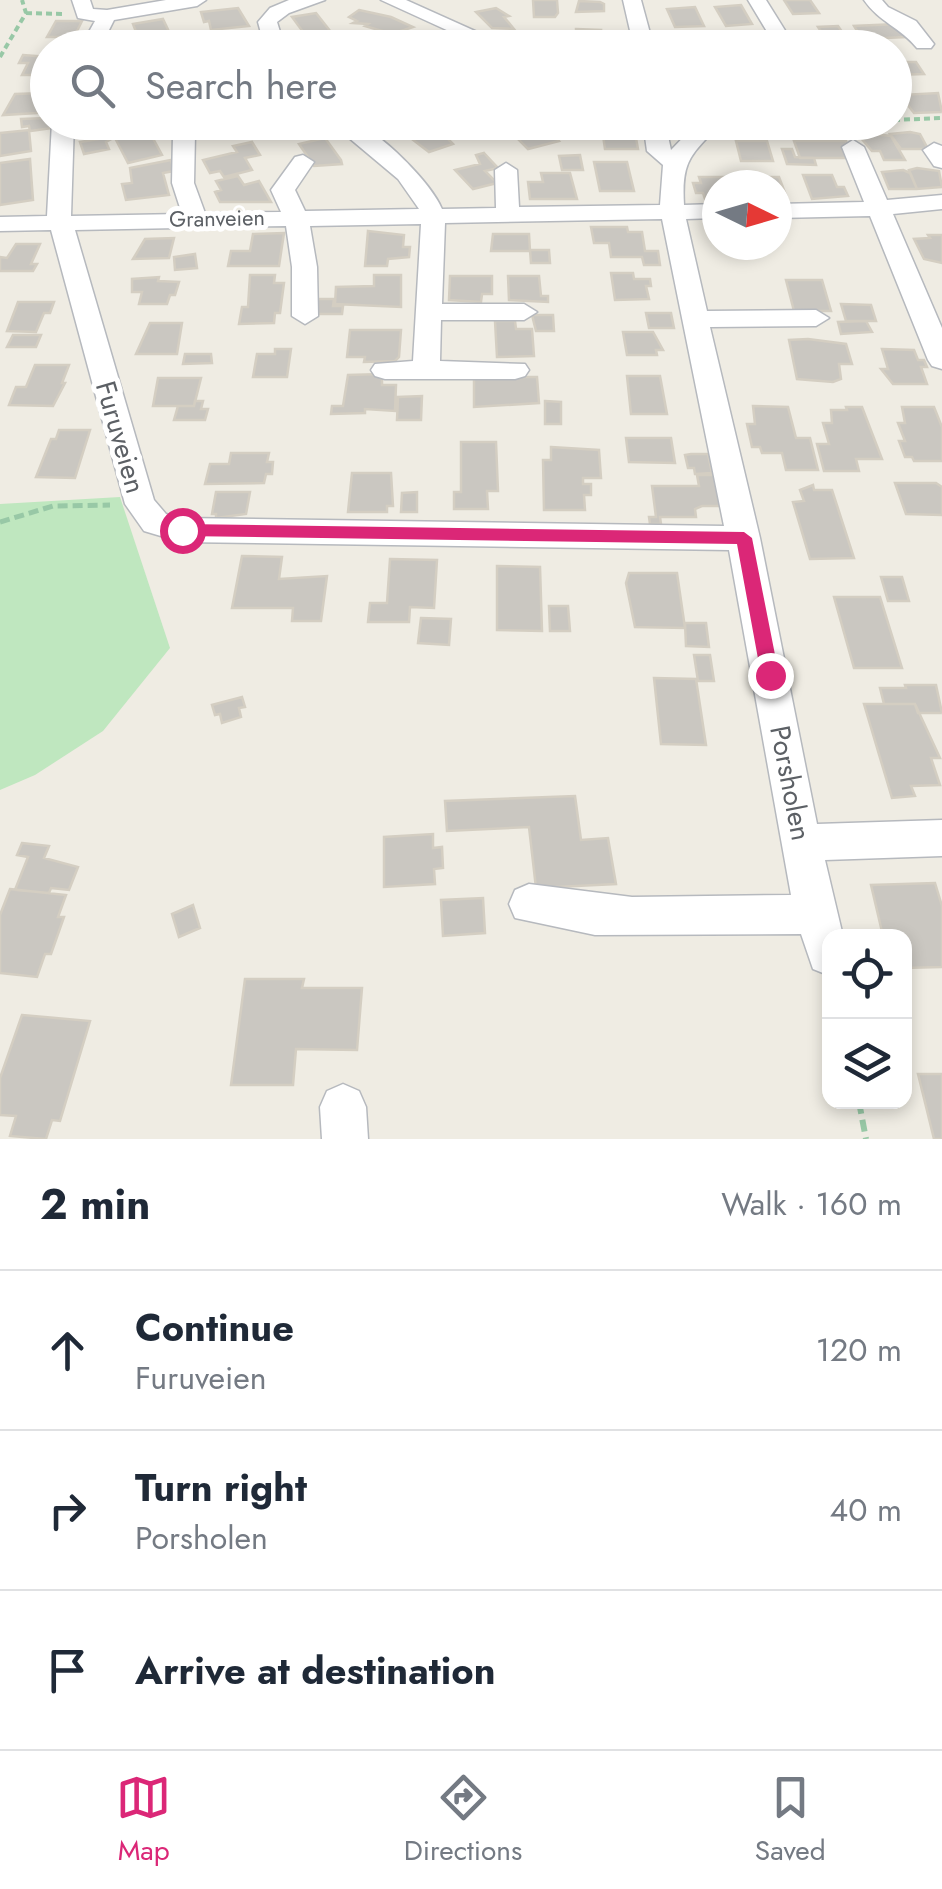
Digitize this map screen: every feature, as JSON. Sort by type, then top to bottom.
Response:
[{"type":"street","points":[[83,7],[107,16],[168,10],[197,0]]},
{"type":"street","points":[[269,30],[267,22],[280,3],[316,0]]},
{"type":"street","points":[[390,0],[461,30]]},
{"type":"street","points":[[632,0],[640,30]]},
{"type":"street","points":[[758,0],[776,30]]},
{"type":"street","points":[[873,0],[881,11],[909,25],[923,45]]},
{"type":"street","points":[[100,30],[107,16]]},
{"type":"street","name":"Furuveien","points":[[62,140],[58,196],[62,221],[140,504],[155,523],[182,530],[744,538]]},
{"type":"street","points":[[184,140],[183,183],[195,218]]},
{"type":"street","points":[[363,140],[410,177],[428,198],[433,215],[426,370]]},
{"type":"street","name":"Porsholen","points":[[656,140],[658,151],[673,162],[672,211],[744,538],[822,934]]},
{"type":"street","points":[[673,162],[699,140]]},
{"type":"street","points":[[853,147],[941,354]]},
{"type":"street","points":[[302,162],[284,190],[298,218],[305,247],[305,316]]},
{"type":"street","points":[[506,170],[508,214]]},
{"type":"street","points":[[792,210],[942,202]]},
{"type":"street","name":"Granveien","points":[[0,224],[702,211]]},
{"type":"street","points":[[428,312],[524,312]]},
{"type":"street","points":[[696,319],[816,318]]},
{"type":"street","points":[[385,370],[515,370]]},
{"type":"street","points":[[803,843],[942,838]]},
{"type":"street","points":[[529,904],[560,912],[611,915],[816,914]]},
{"type":"path","points":[[0,57],[26,13],[22,0]]},
{"type":"path","points":[[26,13],[83,7]]},
{"type":"path","points":[[912,119],[942,118]]},
{"type":"path","points":[[0,522],[53,506],[140,504]]},
{"type":"path","points":[[860,1109],[866,1139]]},
{"type":"green space","points":[[120,497],[170,648],[103,731],[35,775],[0,790],[0,504]]},
{"type":"building","points":[[533,0],[557,0],[558,13],[555,17],[534,17]]},
{"type":"building","points":[[784,0],[810,0],[819,13],[793,14]]},
{"type":"building","points":[[579,1],[600,2],[604,11],[576,12]]},
{"type":"building","points":[[741,5],[752,24],[726,26],[715,7]]},
{"type":"building","points":[[695,7],[704,26],[675,27],[667,9]]},
{"type":"building","points":[[238,8],[249,26],[211,30],[201,12]]},
{"type":"building","points":[[496,8],[509,16],[504,17],[514,29],[492,28],[476,12]]},
{"type":"building","points":[[359,10],[413,27],[378,30],[365,26],[368,24],[353,23],[357,21],[349,17]]},
{"type":"building","points":[[316,13],[329,30],[302,30],[292,17]]},
{"type":"building","points":[[163,19],[168,30],[135,30],[133,24]]},
{"type":"building","points":[[56,21],[82,21],[78,30],[51,30]]},
{"type":"building","points":[[897,24],[901,30],[856,30],[854,26]]},
{"type":"building","points":[[838,26],[841,30],[820,30],[818,27]]},
{"type":"building","points":[[23,55],[30,56],[30,75],[22,75],[28,63],[19,63]]},
{"type":"building","points":[[912,62],[916,62],[924,74],[912,74]]},
{"type":"building","points":[[30,93],[30,113],[3,115],[15,94]]},
{"type":"building","points":[[938,93],[942,112],[914,113],[912,94]]},
{"type":"building","points":[[21,119],[30,119],[30,131],[29,126],[22,127]]},
{"type":"building","points":[[29,130],[31,151],[0,156],[0,133]]},
{"type":"building","points":[[912,132],[920,134],[928,149],[901,149],[894,140],[912,140]]},
{"type":"building","points":[[110,140],[106,142],[109,149],[84,154],[80,142]]},
{"type":"building","points":[[116,140],[154,140],[162,155],[128,163]]},
{"type":"building","points":[[326,140],[342,164],[314,166],[299,144]]},
{"type":"building","points":[[413,140],[449,140],[453,144],[429,152]]},
{"type":"building","points":[[519,140],[559,141],[528,149]]},
{"type":"building","points":[[604,140],[636,140],[638,149],[605,149]]},
{"type":"building","points":[[863,140],[893,140],[905,160],[884,160],[880,151],[872,151]]},
{"type":"building","points":[[736,141],[767,141],[773,161],[741,161]]},
{"type":"building","points":[[794,141],[846,141],[853,158],[800,158]]},
{"type":"building","points":[[252,142],[260,155],[245,158],[252,170],[224,177],[220,171],[210,173],[203,160],[237,152],[233,146]]},
{"type":"building","points":[[782,149],[792,149],[795,157],[814,158],[816,165],[787,164]]},
{"type":"building","points":[[484,153],[498,168],[485,171],[497,183],[473,189],[455,170],[480,164],[476,155]]},
{"type":"building","points":[[580,155],[583,170],[562,170],[559,156]]},
{"type":"building","points":[[30,159],[33,200],[0,205],[0,163]]},
{"type":"building","points":[[171,160],[174,171],[163,173],[169,195],[126,200],[122,184],[132,183],[130,168]]},
{"type":"building","points":[[594,162],[627,162],[634,191],[600,191]]},
{"type":"building","points":[[909,170],[939,171],[942,187],[917,189]]},
{"type":"building","points":[[882,172],[910,173],[917,189],[889,189]]},
{"type":"building","points":[[541,173],[570,173],[577,199],[530,199],[528,182],[543,182]]},
{"type":"building","points":[[803,175],[832,175],[837,187],[844,187],[848,196],[812,199]]},
{"type":"building","points":[[238,176],[244,185],[259,181],[271,202],[220,202],[215,192],[221,190],[216,181]]},
{"type":"building","points":[[699,177],[702,177],[702,193],[696,193],[693,183],[701,183]]},
{"type":"building","points":[[591,227],[627,227],[628,232],[642,232],[645,251],[658,251],[660,265],[644,265],[642,257],[611,257],[609,243],[594,243]]},
{"type":"building","points":[[368,231],[404,235],[403,247],[410,247],[409,257],[388,259],[387,266],[365,266]]},
{"type":"building","points":[[284,233],[279,266],[228,266],[231,251],[250,251],[253,234]]},
{"type":"building","points":[[493,234],[529,234],[530,251],[491,251]]},
{"type":"building","points":[[928,235],[942,235],[942,263],[924,259],[914,239],[930,238]]},
{"type":"building","points":[[174,238],[169,258],[133,259],[145,239]]},
{"type":"building","points":[[16,244],[40,244],[31,264],[37,264],[33,271],[0,271],[0,257],[7,258]]},
{"type":"building","points":[[530,250],[549,250],[550,263],[531,263]]},
{"type":"building","points":[[195,254],[197,268],[175,270],[174,257]]},
{"type":"building","points":[[611,273],[633,273],[634,279],[650,279],[651,286],[646,286],[649,299],[615,300]]},
{"type":"building","points":[[250,275],[275,275],[274,283],[284,283],[280,313],[275,313],[274,323],[239,324],[242,307],[248,307]]},
{"type":"building","points":[[374,275],[401,275],[401,307],[335,304],[336,287],[374,286]]},
{"type":"building","points":[[450,276],[492,276],[492,294],[482,294],[481,302],[449,300]]},
{"type":"building","points":[[508,276],[539,276],[541,296],[548,296],[548,302],[509,300]]},
{"type":"building","points":[[159,277],[158,281],[179,282],[175,295],[170,295],[167,304],[139,304],[142,292],[132,292],[132,279]]},
{"type":"building","points":[[786,280],[822,280],[831,311],[794,311]]},
{"type":"building","points":[[315,299],[334,299],[333,306],[343,306],[342,314],[312,314]]},
{"type":"building","points":[[18,302],[54,302],[36,332],[7,331]]},
{"type":"building","points":[[841,304],[871,305],[876,321],[846,321]]},
{"type":"building","points":[[646,313],[671,313],[674,328],[649,328]]},
{"type":"building","points":[[532,315],[553,315],[554,331],[536,331]]},
{"type":"building","points":[[495,321],[515,321],[516,329],[532,329],[534,356],[497,357]]},
{"type":"building","points":[[866,321],[872,332],[841,334],[838,322]]},
{"type":"building","points":[[150,323],[182,323],[177,354],[136,354]]},
{"type":"building","points":[[350,330],[401,330],[399,357],[395,361],[364,362],[365,357],[347,357]]},
{"type":"building","points":[[623,332],[653,332],[663,350],[656,350],[657,355],[627,355]]},
{"type":"building","points":[[13,335],[41,335],[36,347],[7,347]]},
{"type":"building","points":[[789,340],[846,344],[852,364],[839,364],[841,379],[797,379]]},
{"type":"building","points":[[275,349],[291,349],[287,377],[253,377],[257,354],[275,354]]},
{"type":"building","points":[[882,349],[914,350],[927,367],[921,367],[927,384],[893,384],[881,369],[888,369]]},
{"type":"building","points":[[185,354],[211,354],[212,363],[183,364]]},
{"type":"building","points":[[35,365],[69,365],[53,406],[9,405],[16,387],[26,387]]},
{"type":"building","points":[[382,374],[382,385],[396,385],[395,411],[365,409],[365,413],[331,414],[332,406],[343,406],[348,375]]},
{"type":"building","points":[[627,376],[660,376],[667,414],[631,414]]},
{"type":"building","points":[[474,377],[537,377],[539,403],[474,407]]},
{"type":"building","points":[[158,378],[201,378],[194,406],[153,406]]},
{"type":"building","points":[[422,396],[421,420],[397,420],[398,397]]},
{"type":"building","points":[[195,401],[203,401],[201,409],[208,409],[205,420],[174,420],[178,406],[194,406]]},
{"type":"building","points":[[545,401],[561,402],[561,424],[545,424]]},
{"type":"building","points":[[753,406],[788,407],[796,438],[810,438],[818,470],[786,470],[782,453],[762,453],[760,447],[752,447],[747,424],[755,424]]},
{"type":"building","points":[[846,407],[862,407],[882,459],[856,459],[859,471],[824,471],[817,444],[829,444],[823,423],[832,423],[831,410],[847,410]]},
{"type":"building","points":[[902,407],[934,407],[942,427],[942,461],[914,461],[905,457],[899,441],[905,441],[898,423],[905,423]]},
{"type":"building","points":[[59,430],[90,430],[75,478],[36,477],[51,439],[56,439]]},
{"type":"building","points":[[626,438],[671,438],[675,463],[629,462]]},
{"type":"building","points":[[461,442],[496,442],[498,491],[487,491],[488,509],[454,509],[454,492],[461,492]]},
{"type":"building","points":[[551,447],[599,450],[601,478],[583,478],[583,484],[591,484],[591,495],[584,495],[585,510],[544,510],[543,460],[551,460]]},
{"type":"building","points":[[231,453],[269,453],[267,462],[273,462],[272,474],[266,474],[264,483],[205,484],[210,464],[229,464]]},
{"type":"building","points":[[708,454],[712,473],[695,474],[694,468],[688,468],[685,455]]},
{"type":"building","points":[[352,473],[391,473],[393,506],[387,506],[387,512],[348,512]]},
{"type":"building","points":[[697,475],[716,475],[723,506],[702,506],[695,509],[696,517],[660,517],[661,524],[650,524],[649,517],[656,517],[652,486],[699,486]]},
{"type":"building","points":[[895,483],[936,483],[942,487],[942,515],[906,514]]},
{"type":"building","points":[[813,485],[814,490],[832,490],[854,558],[810,559],[793,502],[804,501],[800,490]]},
{"type":"building","points":[[216,492],[250,492],[246,514],[216,518],[212,514]]},
{"type":"building","points":[[417,492],[417,512],[401,512],[402,493]]},
{"type":"building","points":[[242,556],[282,557],[279,579],[327,576],[321,621],[292,621],[293,608],[232,608]]},
{"type":"building","points":[[390,559],[437,560],[434,608],[410,607],[409,622],[368,622],[370,603],[387,603]]},
{"type":"building","points":[[497,566],[540,567],[542,631],[497,630]]},
{"type":"building","points":[[629,573],[677,573],[685,628],[635,627],[626,583]]},
{"type":"building","points":[[881,577],[902,577],[909,601],[888,601]]},
{"type":"building","points":[[834,597],[880,597],[902,668],[854,668]]},
{"type":"building","points":[[549,606],[568,606],[570,631],[550,631]]},
{"type":"building","points":[[421,618],[451,619],[449,645],[418,643]]},
{"type":"building","points":[[685,623],[706,623],[709,647],[686,646]]},
{"type":"building","points":[[694,655],[710,655],[714,681],[698,681]]},
{"type":"building","points":[[654,678],[696,679],[706,745],[661,744]]},
{"type":"building","points":[[905,685],[936,685],[942,713],[918,713],[915,704],[884,704],[880,688],[906,688]]},
{"type":"building","points":[[242,697],[245,707],[239,708],[241,717],[222,723],[212,705]]},
{"type":"building","points":[[864,704],[915,704],[940,758],[931,758],[940,785],[911,786],[915,796],[892,798]]},
{"type":"building","points":[[575,796],[581,840],[608,838],[616,884],[536,888],[529,827],[447,831],[445,801]]},
{"type":"building","points":[[433,834],[433,848],[442,847],[443,868],[434,869],[435,884],[384,887],[384,837]]},
{"type":"building","points":[[22,843],[49,846],[44,858],[78,867],[69,890],[15,890],[28,857],[17,855]]},
{"type":"building","points":[[935,883],[942,906],[942,967],[912,968],[912,929],[881,929],[871,885]]},
{"type":"building","points":[[10,889],[66,895],[58,917],[64,917],[51,954],[45,954],[37,977],[0,973],[0,915]]},
{"type":"building","points":[[483,898],[485,933],[443,936],[441,900]]},
{"type":"building","points":[[193,905],[200,928],[179,937],[172,914]]},
{"type":"building","points":[[245,979],[304,979],[302,988],[362,988],[357,1050],[296,1049],[293,1085],[231,1085]]},
{"type":"building","points":[[22,1015],[90,1021],[60,1121],[52,1120],[46,1139],[10,1136],[16,1116],[0,1115],[0,1078]]},
{"type":"building","points":[[918,1074],[942,1074],[942,1139],[934,1139]]},
{"type":"route","points":[[182,530],[744,538],[770,675]]}]
